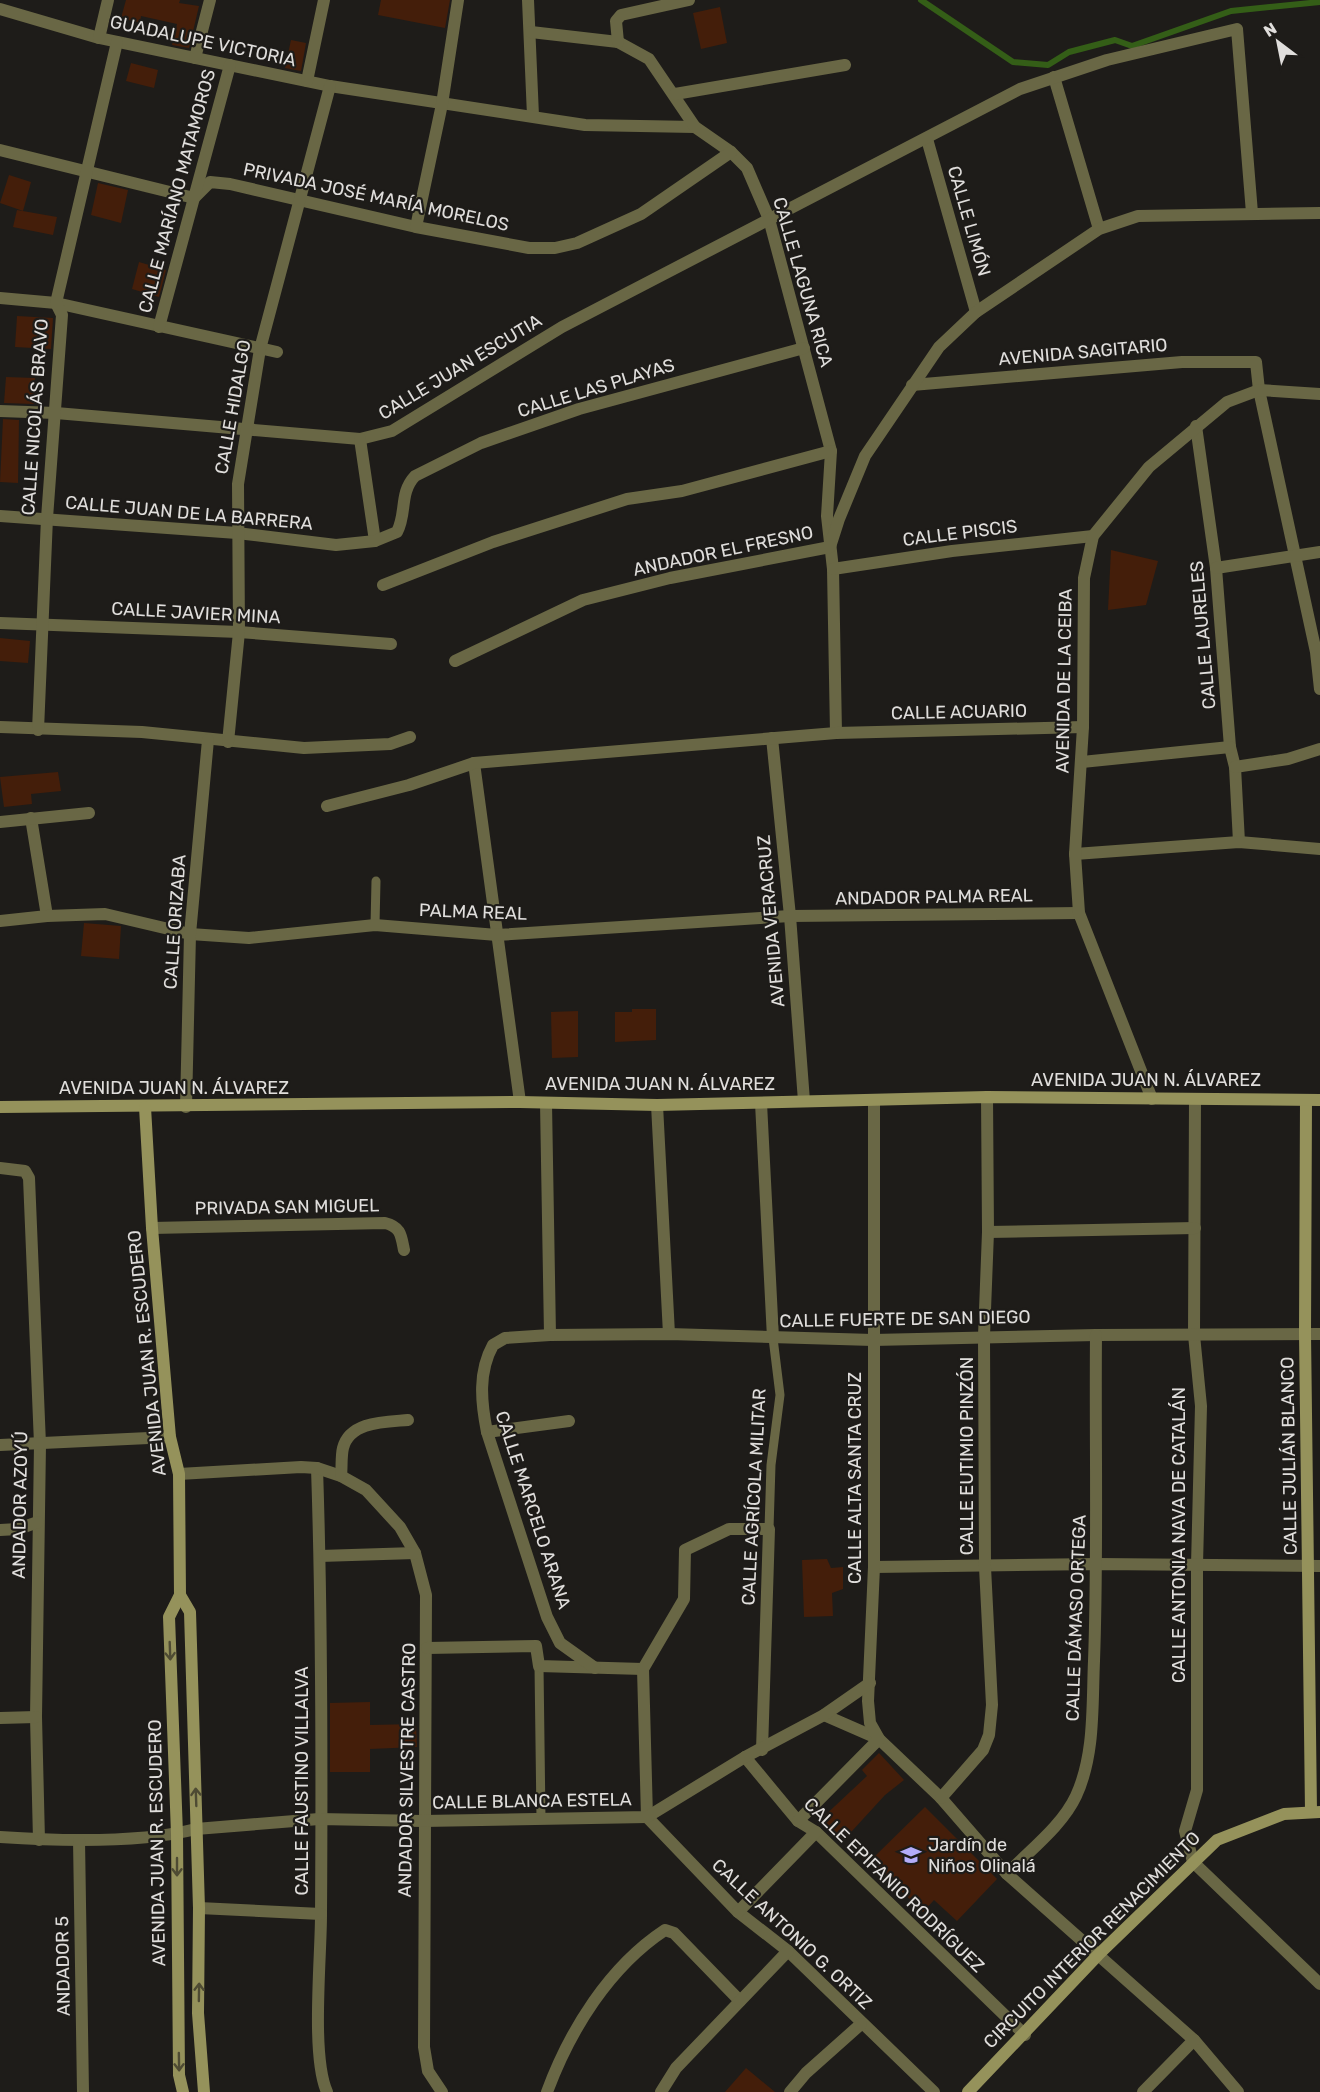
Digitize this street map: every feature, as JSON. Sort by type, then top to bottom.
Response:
[{"type":"main road","name":"AVENIDA JUAN N. ÁLVAREZ","points":[[0,1107],[520,1102],[657,1105],[987,1097],[1320,1100]]},
{"type":"main road","name":"CALLE JULIÁN BLANCO","points":[[1306,1100],[1305,1334],[1314,1566],[1316,1811]]},
{"type":"main road","name":"AVENIDA JUAN R. ESCUDERO","points":[[145,1107],[152,1228],[170,1437],[178,1474],[180,1595],[169,1617],[177,1834],[179,2075],[183,2092]]},
{"type":"main road","name":"AVENIDA JUAN R. ESCUDERO","points":[[180,1595],[190,1612],[200,1908],[198,2013],[204,2092]]},
{"type":"main road","name":"CIRCUITO INTERIOR RENACIMIENTO","points":[[968,2092],[1098,1955],[1217,1840],[1251,1824],[1284,1814],[1316,1811]]},
{"type":"street","points":[[0,10],[2,0]]},
{"type":"street","points":[[99,38],[108,0]]},
{"type":"street","name":"CALLE MARÍANO MATAMOROS","points":[[195,58],[210,0]]},
{"type":"street","points":[[307,81],[324,0]]},
{"type":"street","points":[[416,227],[442,104],[458,0]]},
{"type":"street","points":[[528,0],[533,116]]},
{"type":"street","points":[[618,42],[616,21],[621,15],[689,0]]},
{"type":"street","name":"GUADALUPE VICTORIA","points":[[0,10],[99,38],[330,86]]},
{"type":"street","name":"CALLE JUAN ESCUTIA","points":[[0,411],[56,413],[360,439],[392,431],[562,327],[927,139],[1020,88],[1107,60],[1237,30],[1252,213]]},
{"type":"street","points":[[531,32],[618,42],[649,59],[675,94],[695,127]]},
{"type":"street","name":"CALLE NICOLÁS BRAVO","points":[[39,730],[46,518],[62,315],[56,303],[117,42]]},
{"type":"street","name":"CALLE MARÍANO MATAMOROS","points":[[159,327],[230,64]]},
{"type":"street","points":[[675,94],[845,65]]},
{"type":"street","points":[[1054,77],[1099,229]]},
{"type":"street","points":[[330,86],[585,125],[695,127]]},
{"type":"street","name":"CALLE HIDALGO","points":[[228,742],[238,632],[238,484],[260,349],[330,86]]},
{"type":"street","name":"CALLE LAGUNA RICA","points":[[695,127],[731,152],[747,168],[769,219],[831,451],[827,516],[833,569],[836,733]]},
{"type":"street","name":"CALLE LIMÓN","points":[[927,139],[976,312]]},
{"type":"street","points":[[0,150],[194,198]]},
{"type":"street","name":"PRIVADA JOSÉ MARÍA MORELOS","points":[[194,198],[210,182],[416,227],[529,248],[555,248],[577,243],[641,214],[731,152]]},
{"type":"street","name":"ANDADOR EL FRESNO","points":[[455,661],[583,600],[670,578],[830,547],[865,456],[939,347],[976,312],[1099,229],[1138,216],[1320,213]]},
{"type":"street","points":[[0,298],[56,303],[277,352]]},
{"type":"street","name":"CALLE LAS PLAYAS","points":[[375,542],[398,532],[407,484],[415,476],[481,443],[579,409],[804,348]]},
{"type":"street","name":"AVENIDA SAGITARIO","points":[[912,384],[1182,362],[1256,362],[1259,390]]},
{"type":"street","points":[[1259,390],[1318,651],[1320,689]]},
{"type":"street","name":"AVENIDA DE LA CEIBA","points":[[1152,1099],[1079,914],[1075,854],[1082,762],[1084,578],[1093,536],[1149,467],[1227,402],[1259,390],[1320,394]]},
{"type":"street","name":"CALLE LAURELES","points":[[1196,426],[1216,568],[1230,747],[1235,767],[1239,842]]},
{"type":"street","points":[[360,439],[375,542]]},
{"type":"street","points":[[383,585],[493,542],[627,499],[682,491],[831,451]]},
{"type":"street","name":"CALLE JUAN DE LA BARRERA","points":[[0,516],[237,533],[336,545],[375,542]]},
{"type":"street","name":"CALLE PISCIS","points":[[833,569],[952,551],[1093,536]]},
{"type":"street","points":[[1216,568],[1320,552]]},
{"type":"street","name":"CALLE JAVIER MINA","points":[[0,623],[238,632],[391,644]]},
{"type":"street","points":[[0,727],[142,732],[228,742],[304,747],[390,744],[410,737]]},
{"type":"street","name":"CALLE ACUARIO","points":[[327,806],[409,784],[474,763],[836,733],[1083,727]]},
{"type":"street","name":"AVENIDA VERACRUZ","points":[[772,738],[790,916],[804,1101]]},
{"type":"street","name":"CALLE ORIZABA","points":[[186,1107],[190,933],[208,740]]},
{"type":"street","points":[[1082,762],[1230,747]]},
{"type":"street","points":[[1235,767],[1288,759],[1320,749]]},
{"type":"street","points":[[474,763],[520,1102]]},
{"type":"street","points":[[0,822],[89,813]]},
{"type":"street","points":[[31,818],[47,916]]},
{"type":"street","points":[[1075,854],[1239,842],[1320,849]]},
{"type":"street","name":"PALMA REAL","points":[[0,921],[47,916],[105,914],[190,933],[249,938],[375,925],[497,935],[790,916]]},
{"type":"street","name":"ANDADOR PALMA REAL","points":[[790,916],[1079,914]]},
{"type":"street","name":"CALLE EUTIMIO PINZÓN","points":[[940,1798],[983,1750],[989,1735],[992,1705],[985,1567],[984,1336],[988,1232],[987,1097]]},
{"type":"street","name":"CALLE ANTONIA NAVA DE CATALÁN","points":[[1193,1862],[1185,1831],[1197,1791],[1197,1564],[1201,1407],[1194,1335],[1195,1099]]},
{"type":"street","name":"CALLE ALTA SANTA CRUZ","points":[[874,1100],[874,1567],[868,1701],[870,1723],[879,1739]]},
{"type":"street","name":"CALLE AGRÍCOLA MILITAR","points":[[761,1102],[773,1338]]},
{"type":"street","points":[[546,1103],[550,1335]]},
{"type":"street","points":[[657,1105],[669,1334]]},
{"type":"street","name":"ANDADOR AZOYÚ","points":[[0,1168],[25,1171],[29,1178],[40,1444],[36,1717],[39,1840]]},
{"type":"street","name":"PRIVADA SAN MIGUEL","points":[[152,1228],[385,1222],[394,1225],[400,1231],[404,1250]]},
{"type":"street","points":[[988,1232],[1195,1228]]},
{"type":"street","name":"CALLE FUERTE DE SAN DIEGO","points":[[493,1345],[505,1338],[550,1335],[669,1334],[873,1340],[984,1336],[1320,1334]]},
{"type":"street","name":"CALLE DÁMASO ORTEGA","points":[[1007,1874],[1060,1820],[1076,1797],[1086,1767],[1090,1736],[1098,1564],[1096,1335]]},
{"type":"street","name":"CALLE MARCELO ARANA","points":[[493,1345],[483,1371],[481,1403],[487,1432],[547,1617],[560,1643],[595,1668]]},
{"type":"street","points":[[341,1476],[343,1446],[352,1434],[368,1424],[408,1420]]},
{"type":"street","points":[[487,1432],[568,1422]]},
{"type":"street","points":[[0,1445],[170,1437]]},
{"type":"street","name":"ANDADOR SILVESTRE CASTRO","points":[[178,1474],[317,1468],[341,1476],[366,1490],[400,1527],[415,1553],[426,1595],[427,1648],[423,1821],[424,2047],[428,2071],[442,2092]]},
{"type":"street","name":"CALLE FAUSTINO VILLALVA","points":[[317,1468],[320,1556],[319,2045],[321,2080],[327,2092]]},
{"type":"street","points":[[0,1530],[18,1529],[38,1522]]},
{"type":"street","points":[[647,1817],[643,1669],[684,1599],[685,1550],[729,1529],[769,1529]]},
{"type":"street","name":"CALLE AGRÍCOLA MILITAR","points":[[762,1750],[769,1529]]},
{"type":"street","points":[[320,1556],[415,1553]]},
{"type":"street","points":[[874,1567],[1098,1564],[1314,1566]]},
{"type":"street","points":[[427,1648],[536,1646],[539,1666],[643,1669]]},
{"type":"street","name":"CALLE BLANCA ESTELA","points":[[0,1837],[80,1840],[177,1834],[196,1829],[319,1819],[423,1821],[647,1817],[745,1757],[824,1715],[870,1683]]},
{"type":"street","points":[[824,1715],[879,1739],[940,1798],[1007,1874],[1194,2040],[1238,2092]]},
{"type":"street","points":[[0,1718],[36,1717]]},
{"type":"street","points":[[798,1821],[879,1739]]},
{"type":"street","name":"CALLE EPIFANIO RODRÍGUEZ","points":[[745,1757],[798,1821],[816,1833],[1024,2034]]},
{"type":"street","name":"CALLE ANTONIO G. ORTIZ","points":[[647,1817],[738,1912],[788,1951],[934,2092]]},
{"type":"street","points":[[738,1912],[816,1833]]},
{"type":"street","name":"ANDADOR 5","points":[[80,1840],[83,2092]]},
{"type":"street","points":[[1193,1862],[1318,1977]]},
{"type":"street","points":[[200,1908],[321,1914]]},
{"type":"street","points":[[547,2092],[562,2050],[600,1993],[648,1941],[664,1930],[674,1933],[740,2001]]},
{"type":"street","points":[[661,2092],[676,2068],[788,1951]]},
{"type":"street","points":[[790,2092],[806,2073],[861,2024]]},
{"type":"street","points":[[1143,2092],[1194,2040]]},
{"type":"lane","points":[[375,881],[375,925]]},
{"type":"lane","name":"CALLE AGRÍCOLA MILITAR","points":[[769,1529],[771,1465],[780,1395],[773,1338]]},
{"type":"lane","points":[[539,1666],[541,1819]]},
{"type":"building","points":[[126,0],[180,0],[179,3],[199,6],[189,48],[172,45],[177,24],[141,16],[140,23],[121,18]]},
{"type":"building","points":[[381,0],[450,0],[445,28],[378,15]]},
{"type":"building","points":[[720,7],[727,43],[701,49],[693,13]]},
{"type":"building","points":[[291,40],[306,43],[301,71],[285,68]]},
{"type":"building","points":[[131,63],[158,70],[154,88],[126,81]]},
{"type":"building","points":[[9,175],[31,182],[23,211],[0,203]]},
{"type":"building","points":[[98,183],[128,190],[121,223],[91,215]]},
{"type":"building","points":[[17,210],[57,217],[53,235],[13,227]]},
{"type":"building","points":[[139,262],[166,270],[159,297],[132,289]]},
{"type":"building","points":[[17,316],[53,318],[51,349],[15,347]]},
{"type":"building","points":[[6,377],[35,378],[34,404],[4,403]]},
{"type":"building","points":[[3,419],[19,420],[18,483],[0,482]]},
{"type":"building","points":[[1111,550],[1158,561],[1146,605],[1108,610]]},
{"type":"building","points":[[0,638],[30,641],[28,663],[0,661]]},
{"type":"building","points":[[58,772],[61,791],[31,794],[32,804],[4,807],[0,777]]},
{"type":"building","points":[[84,923],[121,926],[119,959],[81,956]]},
{"type":"building","points":[[632,1009],[656,1009],[656,1040],[615,1042],[615,1012],[632,1012]]},
{"type":"building","points":[[578,1011],[578,1057],[552,1058],[551,1012]]},
{"type":"building","points":[[827,1559],[831,1568],[843,1567],[843,1589],[832,1593],[833,1616],[804,1617],[802,1560]]},
{"type":"building","points":[[370,1702],[370,1725],[416,1724],[417,1747],[370,1749],[370,1772],[330,1772],[330,1703]]},
{"type":"building","points":[[879,1753],[904,1780],[885,1795],[841,1843],[819,1821],[867,1776],[862,1770]]},
{"type":"building","points":[[925,1807],[997,1879],[957,1921],[934,1900],[923,1912],[870,1861]]},
{"type":"building","points":[[746,2068],[775,2092],[725,2092]]},
{"type":"waterway","points":[[921,0],[1013,62],[1048,65],[1069,52],[1115,40],[1132,46],[1231,11],[1320,2]]},
{"type":"place","name":"Jardín de Niños Olinalá","points":[[911,1855]]}]
